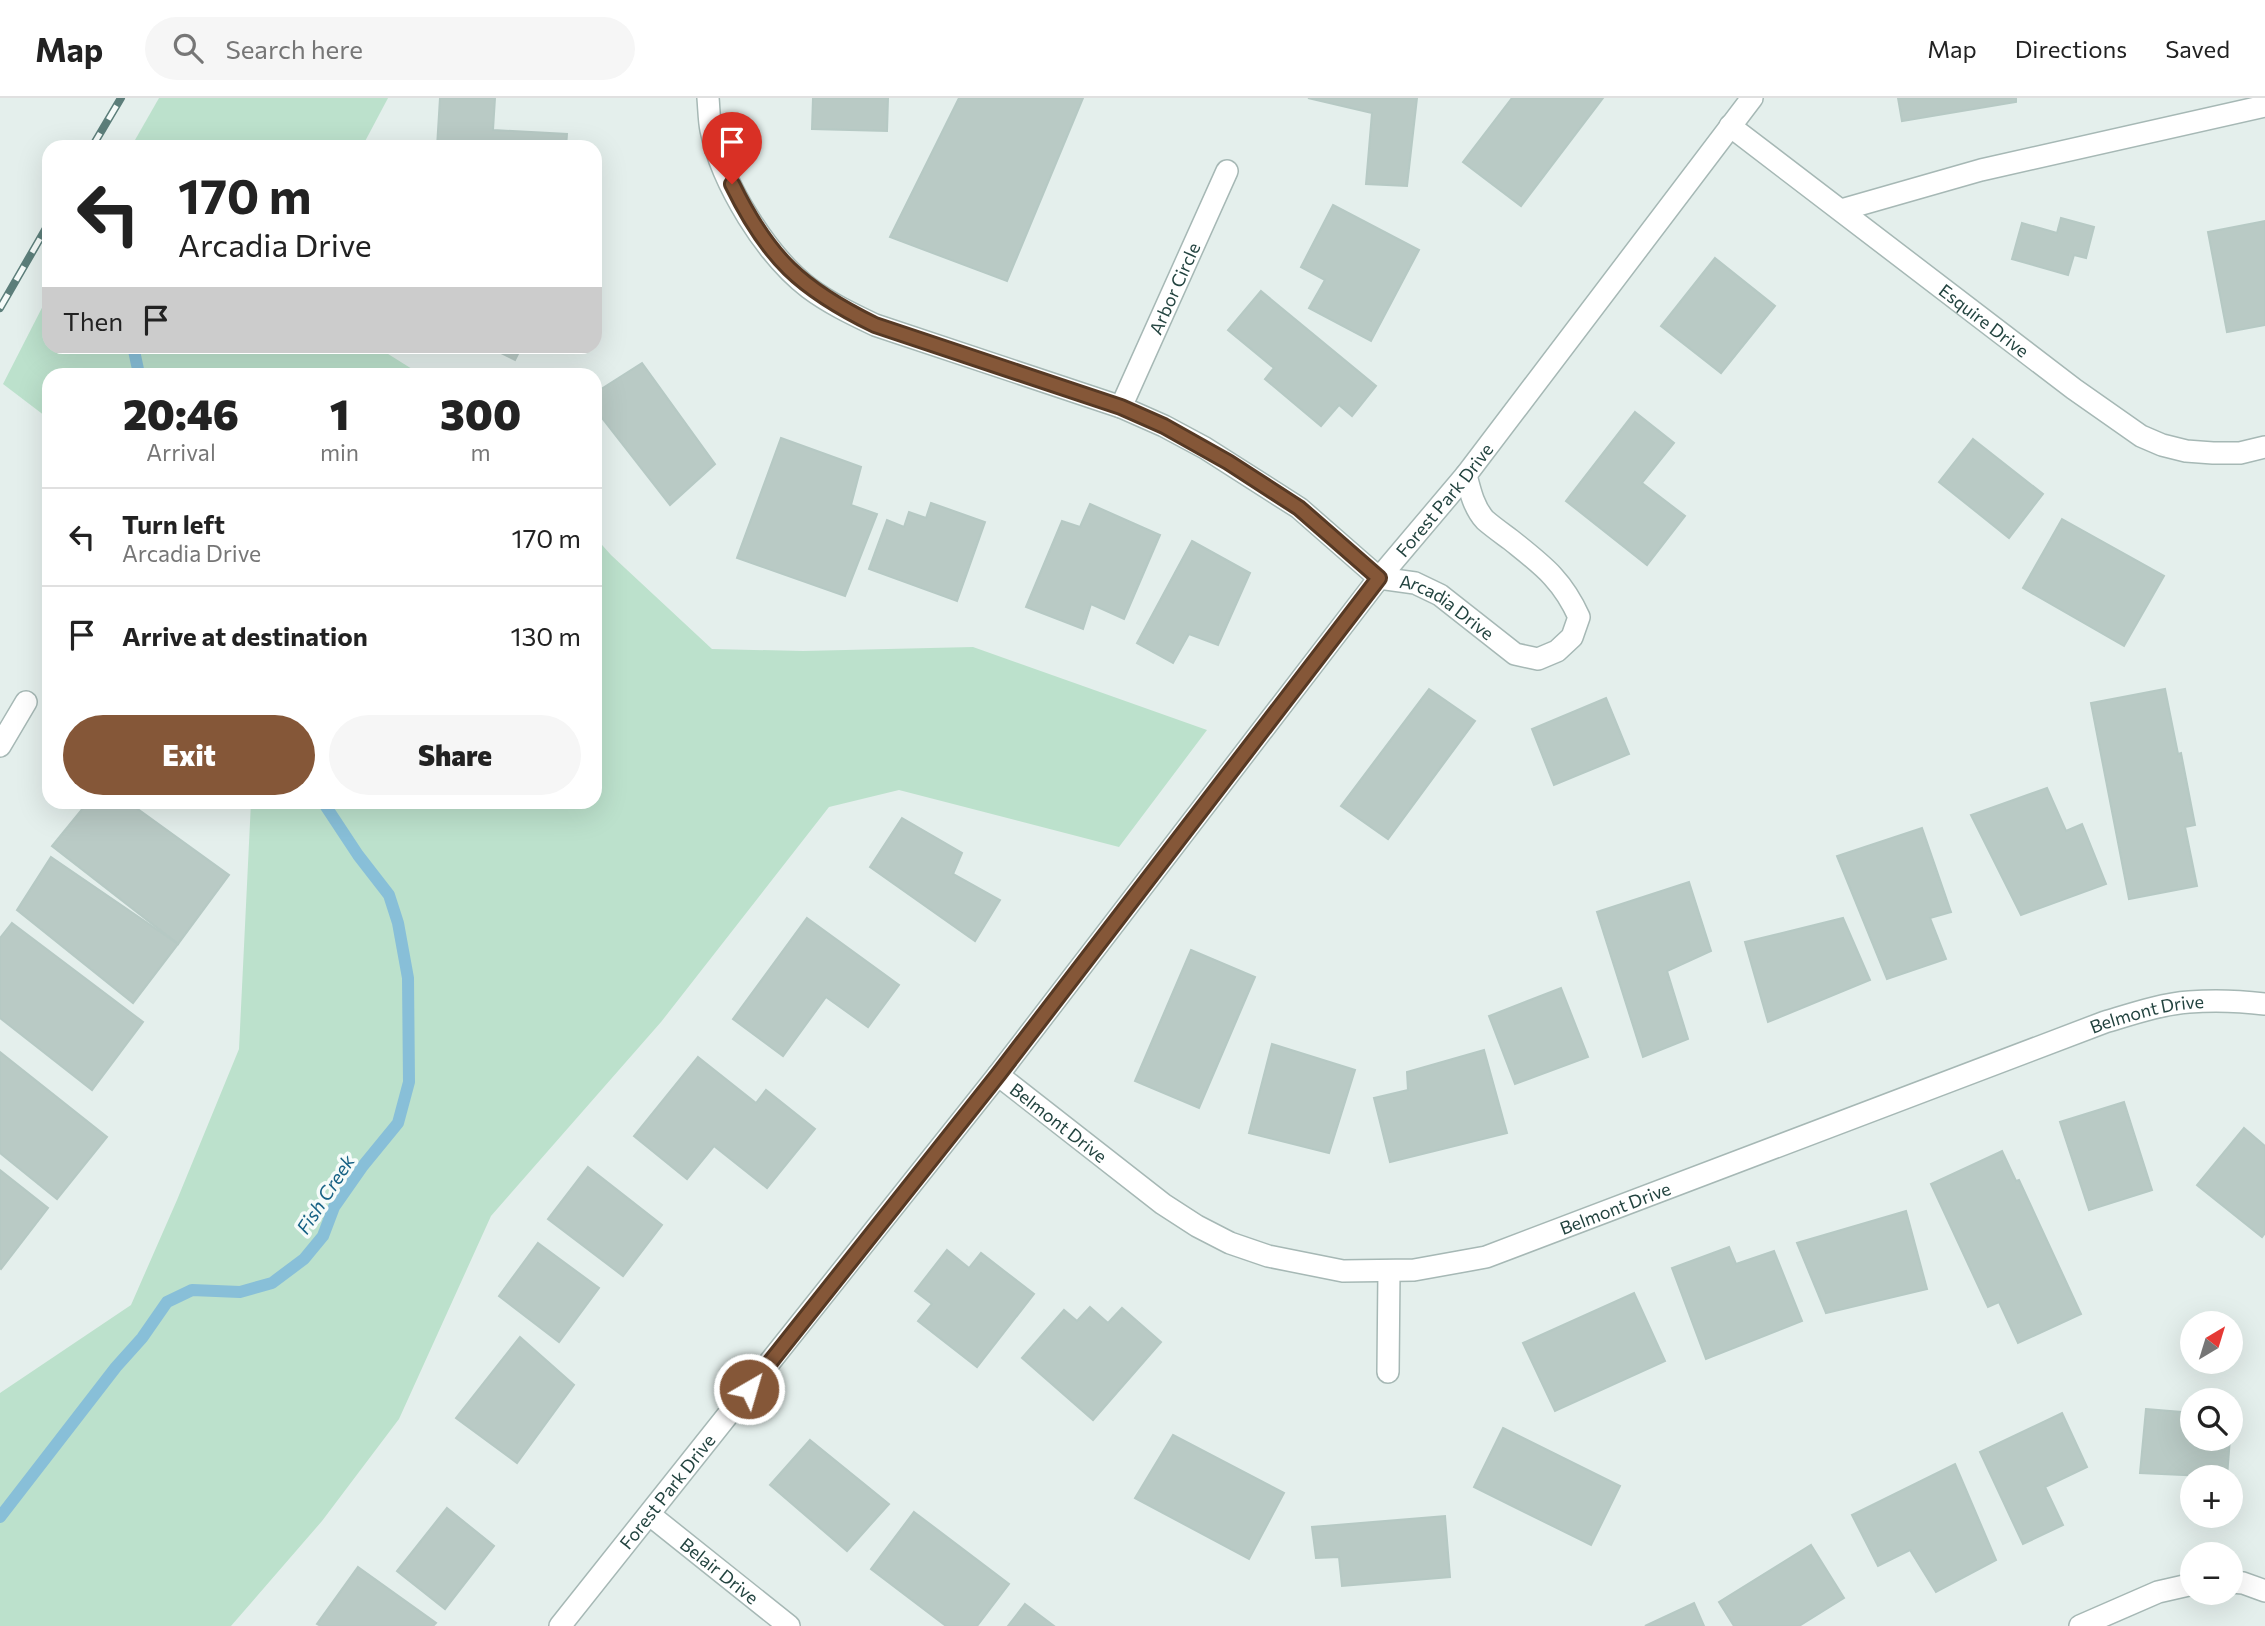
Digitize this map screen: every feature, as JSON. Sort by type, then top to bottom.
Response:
[{"type":"street","name":"Arcadia Drive","points":[[708,98],[711,130],[723,166],[759,233],[780,261],[809,287],[839,307],[875,325],[1121,407],[1164,426],[1205,448],[1289,502],[1379,578],[1415,583],[1440,595],[1515,654],[1538,659],[1557,652],[1572,637],[1579,617],[1570,597],[1542,565],[1485,519],[1472,498],[1466,475]]},
{"type":"street","name":"Forest Park Drive","points":[[560,1626],[998,1075],[1379,578],[1466,475],[1752,98]]},
{"type":"street","points":[[1842,210],[1980,170],[2265,106]]},
{"type":"street","name":"Esquire Drive","points":[[1730,126],[2074,389],[2141,436],[2186,451],[2240,453],[2265,447]]},
{"type":"street","name":"Arbor Circle","points":[[1121,407],[1227,171]]},
{"type":"street","points":[[0,746],[26,702]]},
{"type":"street","name":"Belmont Drive","points":[[998,1075],[1163,1204],[1230,1243],[1306,1265],[1343,1271],[1389,1271],[1486,1257],[2105,1022],[2186,1002],[2265,1004]]},
{"type":"street","points":[[1388,1372],[1389,1271]]},
{"type":"street","name":"Belair Drive","points":[[650,1515],[789,1626]]},
{"type":"street","points":[[2243,1583],[2265,1591]]},
{"type":"street","points":[[2080,1626],[2158,1592],[2180,1587]]},
{"type":"green space","points":[[159,98],[388,98],[366,140],[135,140]]},
{"type":"green space","points":[[42,308],[42,354],[388,354],[410,368],[42,368],[42,414],[3,384]]},
{"type":"green space","points":[[602,545],[712,649],[803,651],[973,647],[1207,730],[1119,847],[899,790],[829,807],[661,1022],[491,1216],[399,1419],[322,1521],[231,1626],[0,1626],[0,1393],[131,1305],[239,1049],[251,809],[602,809]]},
{"type":"building","points":[[440,98],[495,98],[493,130],[567,134],[567,140],[437,140]]},
{"type":"building","points":[[813,98],[888,98],[887,131],[812,129]]},
{"type":"building","points":[[959,98],[1083,98],[1007,281],[890,237]]},
{"type":"building","points":[[1308,98],[1417,98],[1407,186],[1366,184],[1372,113]]},
{"type":"building","points":[[1512,98],[1603,98],[1521,206],[1463,162]]},
{"type":"building","points":[[1898,98],[2016,98],[2016,102],[1902,121]]},
{"type":"building","points":[[1333,205],[1419,250],[1371,341],[1309,308],[1325,280],[1301,267]]},
{"type":"building","points":[[2061,218],[2094,227],[2086,258],[2074,255],[2068,275],[2012,259],[2022,223],[2057,233]]},
{"type":"building","points":[[2265,221],[2265,325],[2227,332],[2208,232]]},
{"type":"building","points":[[1715,258],[1775,306],[1721,373],[1661,326]]},
{"type":"building","points":[[1261,291],[1376,386],[1352,416],[1339,405],[1321,426],[1265,379],[1274,368],[1228,330]]},
{"type":"building","points":[[503,354],[518,354],[515,360]]},
{"type":"building","points":[[642,363],[715,464],[670,505],[602,418],[602,389]]},
{"type":"building","points":[[1635,412],[1674,443],[1642,483],[1685,516],[1647,565],[1566,501]]},
{"type":"building","points":[[781,438],[861,467],[851,505],[877,514],[845,596],[737,558]]},
{"type":"building","points":[[1973,439],[2043,494],[2009,538],[1939,482]]},
{"type":"building","points":[[931,503],[985,522],[957,601],[869,569],[887,520],[904,527],[909,512],[926,518]]},
{"type":"building","points":[[1090,504],[1160,535],[1124,619],[1091,604],[1083,629],[1026,607],[1062,521],[1080,527]]},
{"type":"building","points":[[2062,519],[2164,576],[2124,646],[2023,588]]},
{"type":"building","points":[[1192,541],[1250,573],[1218,645],[1189,634],[1173,663],[1137,643]]},
{"type":"building","points":[[1429,689],[1475,721],[1388,839],[1341,806]]},
{"type":"building","points":[[2165,689],[2195,825],[2185,827],[2197,886],[2129,899],[2091,703]]},
{"type":"building","points":[[1606,698],[1629,754],[1554,785],[1532,729]]},
{"type":"building","points":[[2047,788],[2066,831],[2082,824],[2106,884],[2021,915],[1971,815]]},
{"type":"building","points":[[82,809],[138,809],[229,875],[178,944],[52,846]]},
{"type":"building","points":[[902,818],[962,853],[953,874],[1000,900],[975,941],[870,867]]},
{"type":"building","points":[[1922,828],[1951,912],[1930,918],[1946,959],[1887,979],[1837,856]]},
{"type":"building","points":[[51,857],[178,944],[133,1003],[17,910]]},
{"type":"building","points":[[1689,882],[1711,951],[1667,971],[1688,1039],[1643,1057],[1597,912]]},
{"type":"building","points":[[807,918],[899,985],[868,1027],[826,997],[783,1056],[733,1019]]},
{"type":"building","points":[[1843,918],[1870,980],[1768,1022],[1745,942]]},
{"type":"building","points":[[12,923],[143,1022],[92,1090],[0,1018],[0,938]]},
{"type":"building","points":[[1191,950],[1255,977],[1199,1108],[1135,1081]]},
{"type":"building","points":[[1561,988],[1588,1057],[1515,1084],[1489,1016]]},
{"type":"building","points":[[1272,1044],[1355,1070],[1329,1153],[1249,1133]]},
{"type":"building","points":[[1484,1050],[1507,1133],[1390,1162],[1374,1098],[1408,1090],[1407,1072]]},
{"type":"building","points":[[0,1052],[107,1137],[57,1199],[0,1153]]},
{"type":"building","points":[[698,1057],[756,1103],[766,1090],[815,1129],[767,1188],[714,1146],[687,1179],[634,1136]]},
{"type":"building","points":[[2124,1102],[2152,1190],[2089,1210],[2060,1122]]},
{"type":"building","points":[[2244,1128],[2265,1146],[2265,1233],[2262,1237],[2197,1185]]},
{"type":"building","points":[[2002,1151],[2016,1181],[2019,1180],[2081,1314],[2018,1343],[1999,1302],[1988,1307],[1931,1184]]},
{"type":"building","points":[[588,1167],[662,1225],[623,1276],[548,1219]]},
{"type":"building","points":[[0,1170],[48,1208],[1,1269],[0,1268]]},
{"type":"building","points":[[1906,1211],[1927,1289],[1826,1313],[1797,1243]]},
{"type":"building","points":[[538,1243],[599,1288],[559,1342],[499,1296]]},
{"type":"building","points":[[1729,1247],[1736,1264],[1774,1251],[1802,1321],[1706,1359],[1672,1268]]},
{"type":"building","points":[[947,1250],[969,1268],[981,1253],[1034,1294],[977,1367],[918,1321],[932,1304],[915,1291]]},
{"type":"building","points":[[1634,1293],[1665,1361],[1555,1411],[1523,1343]]},
{"type":"building","points":[[1090,1307],[1108,1323],[1122,1308],[1161,1342],[1093,1420],[1022,1358],[1064,1310],[1077,1321]]},
{"type":"building","points":[[520,1337],[574,1385],[517,1463],[456,1418]]},
{"type":"building","points":[[2146,1409],[2180,1412],[2180,1451],[2229,1451],[2228,1465],[2180,1465],[2180,1475],[2140,1473]]},
{"type":"building","points":[[2062,1413],[2087,1467],[2045,1487],[2063,1525],[2023,1544],[1980,1452]]},
{"type":"building","points":[[1503,1428],[1620,1486],[1591,1545],[1474,1487]]},
{"type":"building","points":[[1173,1435],[1284,1493],[1249,1559],[1135,1498]]},
{"type":"building","points":[[810,1440],[889,1504],[847,1551],[770,1485]]},
{"type":"building","points":[[1955,1464],[1996,1560],[1936,1592],[1910,1550],[1878,1566],[1852,1515]]},
{"type":"building","points":[[447,1508],[494,1546],[445,1609],[397,1571]]},
{"type":"building","points":[[914,1512],[1009,1584],[977,1626],[946,1626],[871,1569]]},
{"type":"building","points":[[1445,1516],[1450,1577],[1342,1586],[1339,1557],[1316,1558],[1312,1527]]},
{"type":"building","points":[[1811,1545],[1844,1598],[1799,1626],[1734,1626],[1719,1602]]},
{"type":"building","points":[[358,1567],[436,1623],[433,1626],[317,1624]]},
{"type":"building","points":[[1694,1603],[1704,1626],[1645,1626]]},
{"type":"building","points":[[1025,1604],[1054,1626],[1008,1626]]},
{"type":"waterway","name":"Fish Creek","points":[[135,354],[138,368]]},
{"type":"waterway","name":"Fish Creek","points":[[0,1517],[116,1367],[142,1338],[167,1302],[192,1290],[240,1292],[272,1283],[304,1259],[323,1236],[334,1207],[398,1123],[409,1082],[408,978],[398,923],[389,895],[328,809]]},
{"type":"railway","points":[[96,140],[121,98]]},
{"type":"railway","points":[[0,308],[42,235]]},
{"type":"route","points":[[732,184],[759,233],[780,261],[809,287],[839,307],[875,325],[1121,407],[1164,426],[1205,448],[1299,508],[1379,578],[998,1075],[749,1389]]}]
